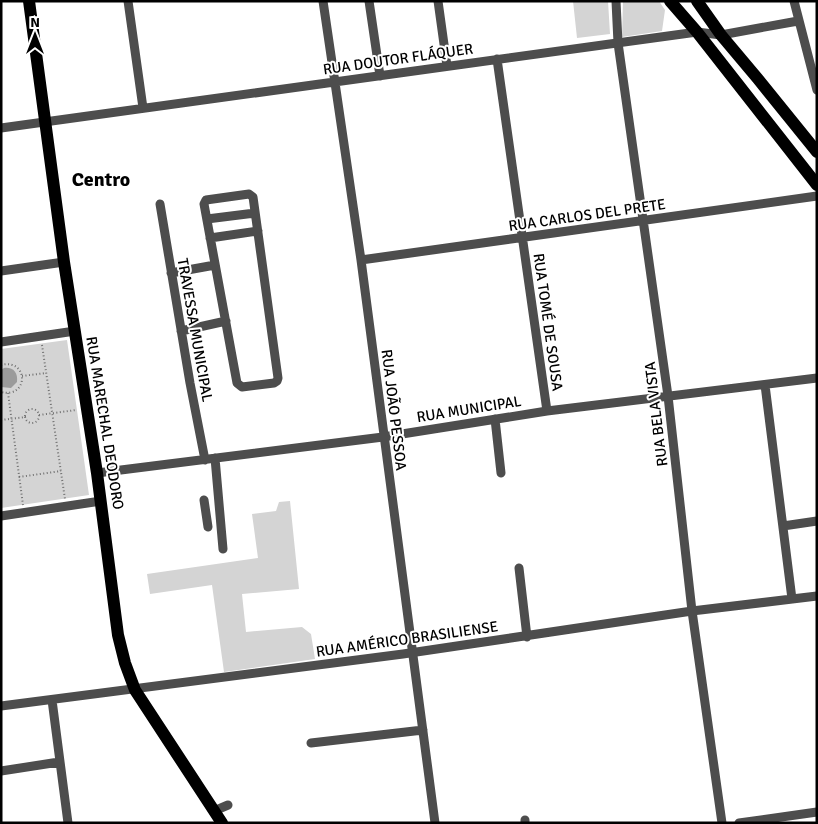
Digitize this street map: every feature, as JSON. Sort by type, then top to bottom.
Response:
[{"type":"main road","name":"RUA MARECHAL DEODORO","points":[[29,1],[44,122],[74,331],[97,473],[118,635],[125,663],[135,690],[222,823]]},
{"type":"main road","points":[[670,1],[697,32],[817,184]]},
{"type":"main road","points":[[697,1],[720,35],[817,152]]},
{"type":"street","points":[[128,1],[143,108]]},
{"type":"street","name":"RUA JOÃO PESSOA","points":[[323,1],[361,260],[435,823]]},
{"type":"street","points":[[369,1],[380,76]]},
{"type":"street","points":[[438,1],[447,66]]},
{"type":"street","name":"RUA BELA VISTA","points":[[616,1],[618,43],[668,396],[692,611],[722,823]]},
{"type":"street","points":[[794,1],[817,90]]},
{"type":"street","name":"RUA DOUTOR FLÁQUER","points":[[1,128],[697,32],[720,35],[798,21]]},
{"type":"street","name":"RUA TOMÉ DE SOUSA","points":[[497,59],[547,411]]},
{"type":"street","points":[[249,194],[253,197],[255,213],[278,378],[274,384],[239,386],[204,204],[206,200],[249,194]]},
{"type":"street","name":"RUA CARLOS DEL PRETE","points":[[361,260],[817,196]]},
{"type":"street","name":"TRAVESSA MUNICIPAL","points":[[160,204],[205,460]]},
{"type":"street","points":[[207,219],[255,213]]},
{"type":"street","points":[[210,238],[258,231]]},
{"type":"street","points":[[1,271],[64,262]]},
{"type":"street","points":[[172,273],[215,265]]},
{"type":"street","points":[[181,331],[226,322]]},
{"type":"street","points":[[1,342],[74,331]]},
{"type":"street","name":"RUA MUNICIPAL","points":[[97,473],[383,436],[547,411],[817,378]]},
{"type":"street","points":[[765,385],[792,598]]},
{"type":"street","points":[[494,419],[501,473]]},
{"type":"street","points":[[215,458],[223,549]]},
{"type":"street","points":[[204,500],[208,527]]},
{"type":"street","points":[[1,516],[101,501]]},
{"type":"street","points":[[783,526],[817,522]]},
{"type":"street","points":[[519,568],[527,637]]},
{"type":"street","name":"RUA AMÉRICO BRASILIENSE","points":[[1,706],[413,653],[692,611],[817,596]]},
{"type":"street","points":[[52,700],[68,823]]},
{"type":"street","points":[[311,743],[423,730]]},
{"type":"street","points":[[1,770],[59,762]]},
{"type":"street","points":[[214,811],[228,805]]},
{"type":"street","points":[[739,823],[817,812]]},
{"type":"path","points":[[40,336],[66,506]]},
{"type":"path","points":[[1,365],[16,366],[22,376],[20,387],[8,393],[1,392]]},
{"type":"path","points":[[22,376],[46,373]]},
{"type":"path","points":[[8,393],[24,512]]},
{"type":"path","points":[[31,409],[36,410],[39,415],[34,422],[28,421],[26,417],[27,411],[31,409]]},
{"type":"path","points":[[39,415],[87,409]]},
{"type":"path","points":[[1,420],[26,417]]},
{"type":"path","points":[[19,477],[61,470]]},
{"type":"shaded area","points":[[573,1],[608,1],[610,34],[577,38]]},
{"type":"shaded area","points":[[623,1],[659,1],[665,10],[662,31],[622,37]]},
{"type":"shaded area","points":[[67,340],[89,495],[1,508],[1,349]]},
{"type":"shaded area","points":[[4,368],[12,369],[17,375],[17,382],[11,388],[1,387],[1,370]]},
{"type":"shaded area","points":[[290,501],[299,589],[242,594],[246,632],[302,627],[311,634],[315,659],[224,672],[212,585],[150,594],[147,574],[258,558],[252,514],[276,511],[279,502]]},
{"type":"district","name":"Centro","points":[[101,179]]}]
